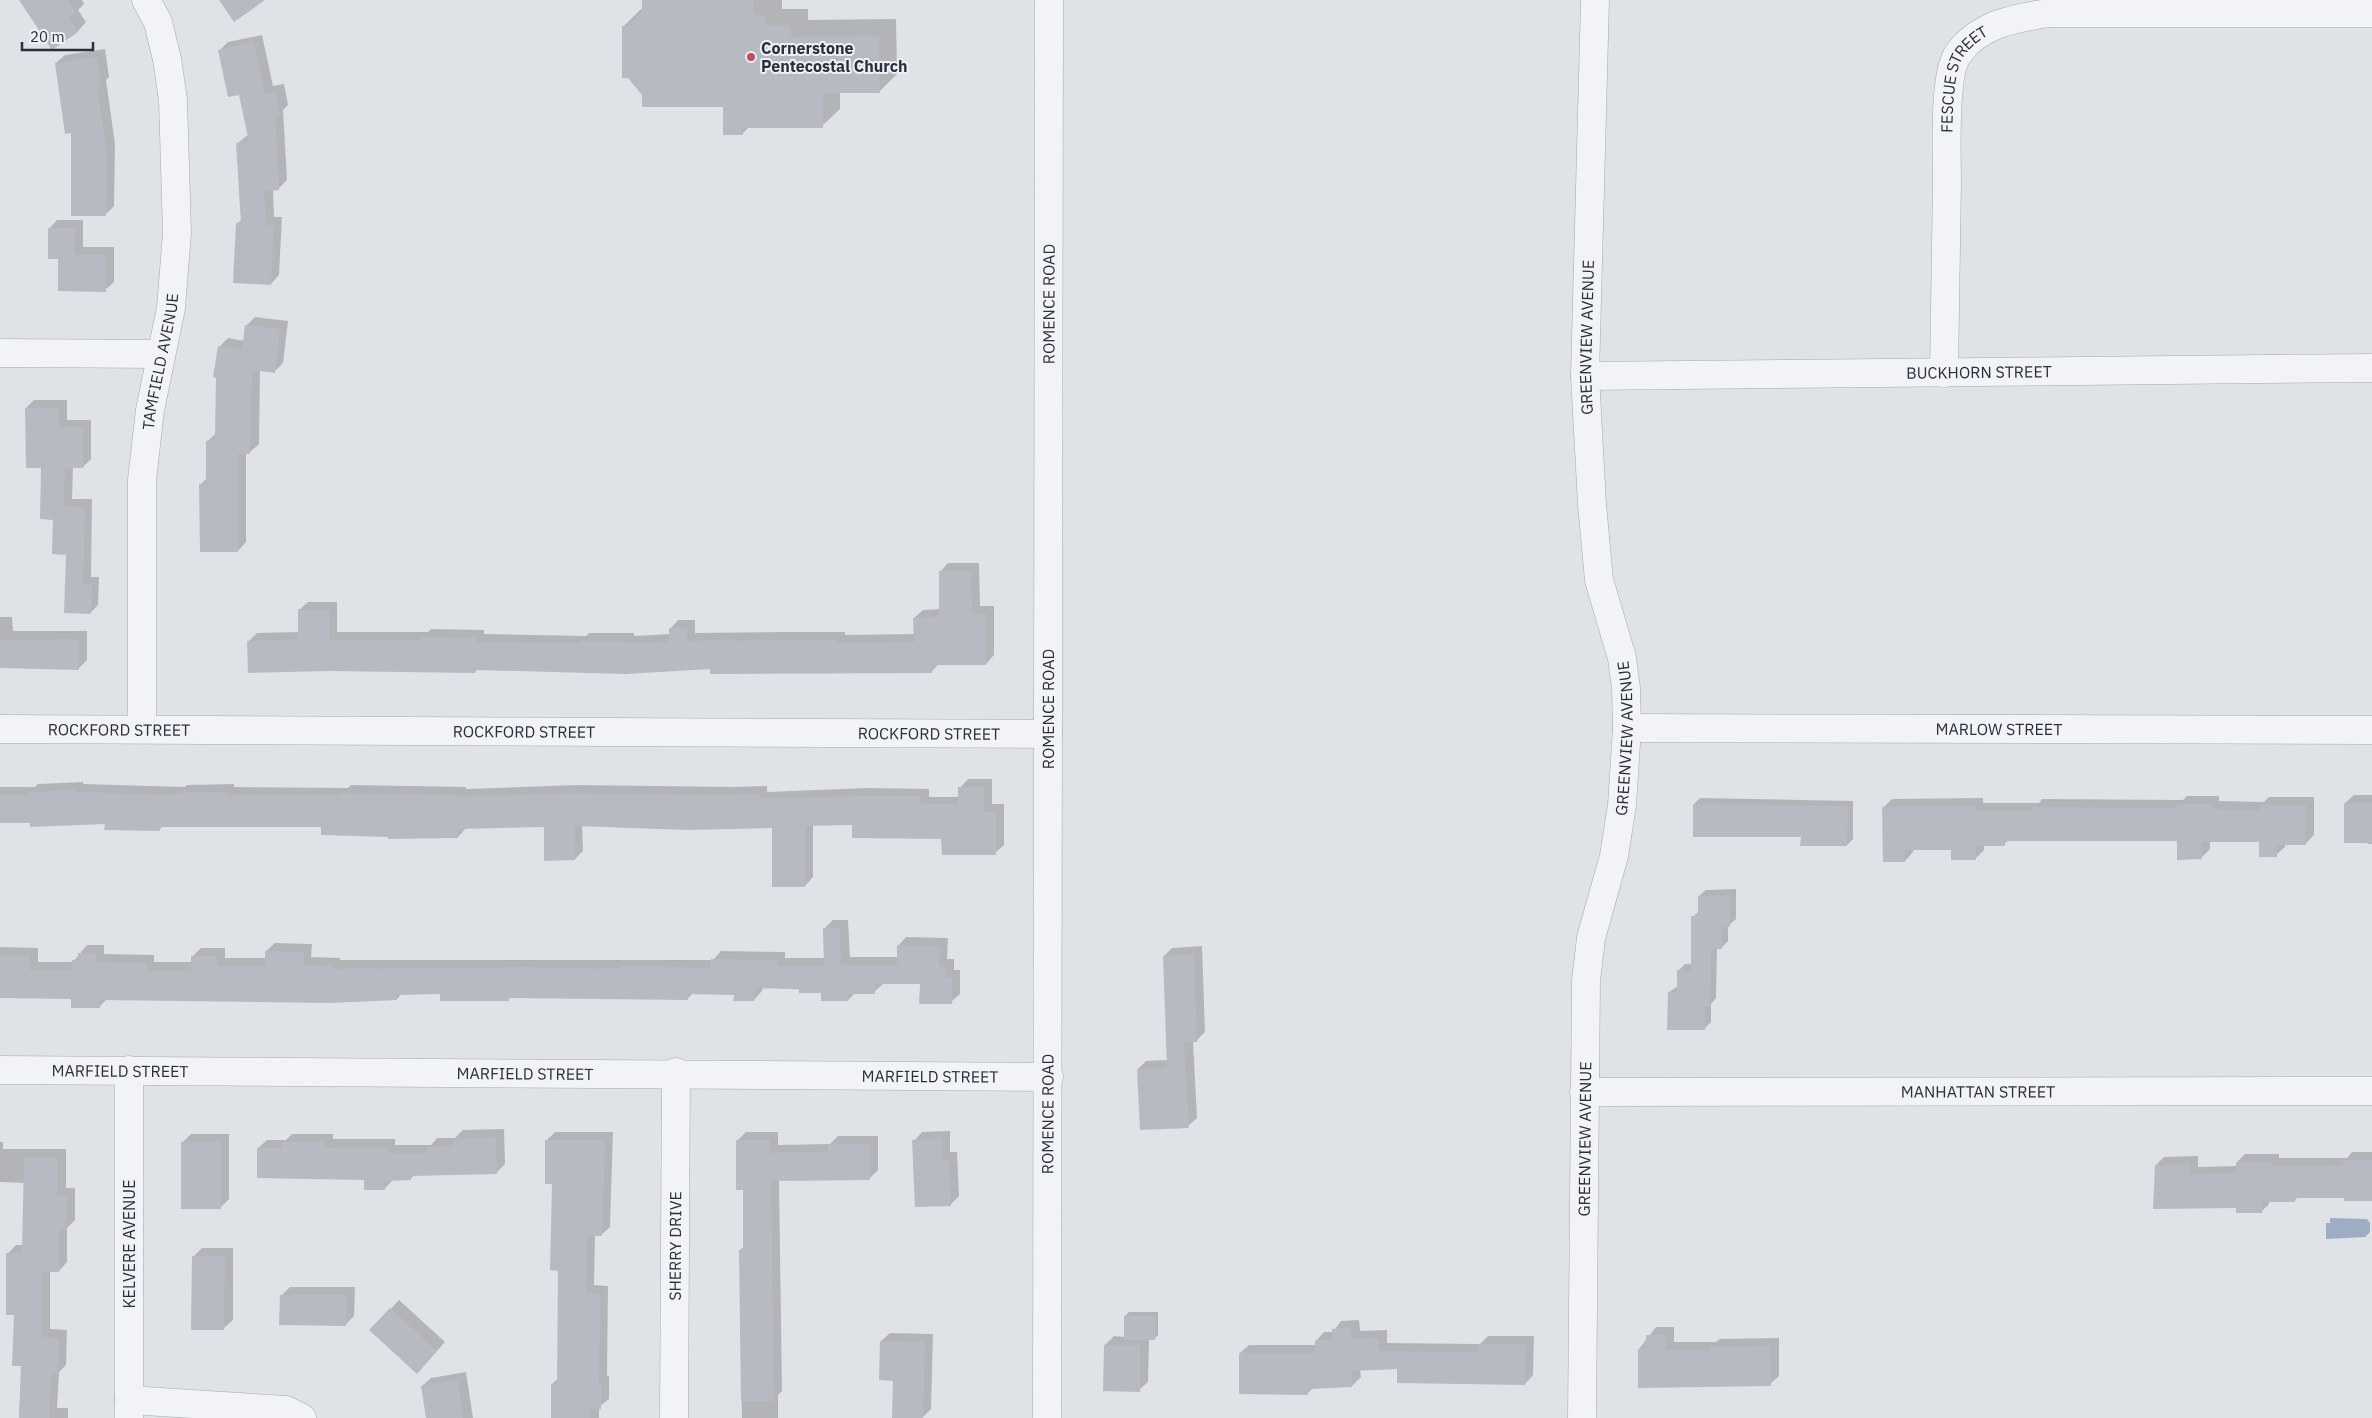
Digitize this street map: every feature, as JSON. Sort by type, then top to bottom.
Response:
[{"type":"street","name":"TAMFIELD AVENUE","points":[[142,728],[142,480],[150,410],[171,308],[177,232],[173,100],[167,59],[158,22],[146,0]]},
{"type":"street","name":"ROMENCE ROAD","points":[[1047,1418],[1049,1077],[1049,0]]},
{"type":"street","name":"GREENVIEW AVENUE","points":[[1582,1418],[1586,980],[1591,938],[1614,856],[1622,805],[1627,728],[1626,688],[1622,658],[1600,580],[1592,504],[1585,376],[1594,0]]},
{"type":"street","name":"FESCUE STREET","points":[[1944,372],[1950,76],[1957,55],[1971,39],[2001,23],[2018,18],[2049,14],[2372,14]]},
{"type":"street","points":[[0,353],[161,354]]},
{"type":"street","name":"BUCKHORN STREET","points":[[1585,376],[2372,368]]},
{"type":"street","name":"ROCKFORD STREET","points":[[0,728],[1048,734]]},
{"type":"street","name":"MARLOW STREET","points":[[1627,728],[2372,730]]},
{"type":"street","name":"MARFIELD STREET","points":[[0,1070],[676,1072],[1049,1077]]},
{"type":"street","name":"KELVERE AVENUE","points":[[129,1070],[129,1409]]},
{"type":"street","name":"SHERRY DRIVE","points":[[674,1418],[676,1072]]},
{"type":"street","name":"MANHATTAN STREET","points":[[1584,1092],[2372,1091]]},
{"type":"street","points":[[129,1409],[286,1410],[302,1418]]},
{"type":"water","points":[[2330,1218],[2367,1219],[2370,1223],[2370,1232],[2365,1237],[2326,1239],[2326,1223],[2330,1223]]},
{"type":"building","points":[[19,0],[68,0],[76,13],[69,18],[78,32],[52,50]]},
{"type":"building","points":[[219,0],[265,0],[234,22]]},
{"type":"building","name":"Cornerstone Pentecostal Church","points":[[642,0],[753,0],[753,15],[765,15],[765,25],[791,25],[791,37],[879,36],[880,93],[823,93],[823,128],[743,128],[743,135],[723,135],[723,107],[642,107],[642,95],[628,78],[622,78],[622,26],[628,26],[642,11]]},
{"type":"building","points":[[254,42],[265,94],[275,92],[280,115],[275,116],[279,190],[264,191],[266,225],[274,225],[271,285],[233,283],[236,223],[241,224],[236,143],[249,142],[239,95],[228,97],[218,50]]},
{"type":"building","points":[[97,57],[101,87],[97,87],[107,154],[106,216],[71,216],[71,133],[65,134],[55,63]]},
{"type":"building","points":[[48,228],[75,228],[75,255],[106,255],[106,292],[58,291],[58,259],[48,259]]},
{"type":"building","points":[[245,325],[280,329],[275,373],[252,370],[250,454],[238,454],[238,552],[200,552],[199,484],[206,484],[206,441],[215,439],[216,378],[213,377],[218,346],[242,350]]},
{"type":"building","points":[[25,408],[59,408],[59,427],[83,427],[83,468],[65,468],[64,506],[85,507],[83,585],[92,585],[91,614],[64,613],[66,555],[52,554],[53,520],[40,519],[41,468],[26,468]]},
{"type":"building","points":[[939,571],[971,571],[972,614],[986,614],[986,665],[932,665],[932,673],[710,674],[710,669],[626,674],[475,670],[475,673],[329,671],[248,673],[247,641],[298,639],[298,609],[329,610],[329,640],[421,640],[421,637],[476,638],[476,642],[669,642],[669,628],[687,628],[687,641],[837,640],[837,643],[914,642],[913,618],[939,617]]},
{"type":"building","points":[[79,639],[79,670],[0,668],[0,640]]},
{"type":"building","points":[[958,787],[984,787],[984,812],[996,812],[996,855],[942,855],[941,839],[852,838],[852,825],[805,826],[805,887],[772,887],[772,828],[689,830],[575,826],[575,860],[544,861],[544,827],[458,829],[458,838],[388,839],[388,837],[321,835],[321,827],[160,827],[160,831],[104,830],[105,824],[30,827],[30,823],[0,823],[0,795],[29,795],[29,792],[75,790],[75,792],[177,795],[177,793],[226,792],[227,795],[341,795],[341,793],[458,795],[458,797],[568,793],[725,795],[760,793],[760,799],[921,796],[921,804],[958,804]]},
{"type":"building","points":[[2344,803],[2372,803],[2372,843],[2344,843]]},
{"type":"building","points":[[1693,804],[1848,806],[1847,846],[1800,846],[1801,837],[1693,837]]},
{"type":"building","points":[[2177,804],[2211,804],[2211,809],[2259,810],[2259,805],[2306,805],[2306,845],[2277,845],[2277,857],[2259,857],[2259,842],[2201,842],[2202,859],[2177,860],[2177,841],[2005,841],[2005,846],[1976,846],[1976,860],[1951,860],[1951,850],[1905,850],[1905,862],[1883,862],[1882,807],[1975,806],[1975,811],[2032,811],[2032,807],[2177,808]]},
{"type":"building","points":[[1730,895],[1730,927],[1722,927],[1722,949],[1711,949],[1710,1006],[1705,1006],[1705,1030],[1667,1030],[1668,992],[1677,992],[1677,970],[1691,971],[1691,916],[1698,916],[1698,896]]},
{"type":"building","points":[[823,928],[840,928],[841,965],[897,965],[897,945],[940,946],[939,967],[946,967],[946,978],[952,978],[952,1004],[919,1004],[920,984],[875,984],[875,994],[848,994],[848,1001],[821,1001],[821,993],[799,993],[799,989],[755,988],[754,1001],[733,1001],[734,995],[688,994],[688,1000],[509,998],[509,1001],[440,1001],[440,994],[397,995],[397,1000],[331,1003],[100,1000],[100,1008],[71,1008],[71,999],[0,998],[0,955],[30,956],[30,970],[71,970],[72,960],[78,960],[78,953],[96,953],[96,962],[146,963],[146,971],[191,971],[191,956],[217,956],[217,966],[265,966],[265,951],[304,952],[303,965],[332,966],[332,969],[522,967],[620,969],[620,966],[711,968],[711,959],[777,960],[777,966],[824,966]]},
{"type":"building","points":[[1194,954],[1197,1042],[1184,1042],[1189,1128],[1140,1130],[1137,1069],[1167,1068],[1163,956]]},
{"type":"building","points":[[496,1137],[497,1174],[411,1176],[411,1180],[384,1181],[385,1190],[364,1190],[364,1180],[257,1178],[257,1148],[282,1148],[282,1142],[325,1142],[325,1148],[387,1147],[387,1153],[427,1153],[427,1147],[453,1146],[453,1138]]},
{"type":"building","points":[[942,1139],[942,1160],[949,1160],[951,1206],[915,1207],[912,1140]]},
{"type":"building","points":[[545,1140],[605,1140],[602,1236],[587,1236],[586,1293],[600,1294],[599,1384],[601,1384],[601,1409],[590,1409],[590,1418],[551,1418],[551,1384],[557,1384],[558,1271],[550,1270],[552,1184],[545,1184]]},
{"type":"building","points":[[736,1140],[770,1140],[770,1153],[828,1152],[828,1145],[870,1144],[870,1180],[771,1181],[774,1401],[741,1401],[739,1250],[743,1250],[743,1190],[736,1190]]},
{"type":"building","points":[[181,1142],[221,1142],[221,1209],[181,1209]]},
{"type":"building","points":[[24,1157],[57,1157],[57,1196],[67,1196],[67,1230],[59,1230],[59,1272],[42,1272],[42,1337],[59,1338],[58,1374],[51,1374],[49,1418],[19,1418],[21,1366],[12,1366],[14,1315],[6,1315],[6,1253],[22,1253]]},
{"type":"building","points":[[2343,1160],[2372,1160],[2372,1201],[2344,1201],[2344,1198],[2295,1198],[2295,1202],[2262,1202],[2262,1213],[2236,1213],[2236,1208],[2153,1209],[2155,1165],[2190,1164],[2190,1174],[2236,1173],[2236,1162],[2272,1162],[2272,1166],[2322,1166],[2343,1165]]},
{"type":"building","points":[[192,1256],[225,1256],[224,1330],[191,1330]]},
{"type":"building","points":[[280,1295],[347,1295],[346,1326],[279,1325]]},
{"type":"building","points":[[390,1308],[437,1351],[417,1374],[369,1330]]},
{"type":"building","points":[[1124,1316],[1155,1316],[1155,1340],[1124,1340]]},
{"type":"building","points":[[1351,1328],[1352,1339],[1379,1338],[1379,1351],[1478,1352],[1478,1344],[1526,1344],[1525,1385],[1397,1383],[1397,1369],[1352,1371],[1352,1387],[1308,1389],[1308,1395],[1239,1394],[1239,1353],[1315,1353],[1315,1340],[1332,1340],[1332,1329]]},
{"type":"building","points":[[1646,1335],[1666,1335],[1666,1350],[1710,1351],[1710,1347],[1770,1346],[1771,1386],[1638,1388],[1638,1349],[1646,1349]]},
{"type":"building","points":[[880,1341],[925,1342],[923,1418],[892,1418],[893,1381],[879,1380]]},
{"type":"building","points":[[1104,1345],[1140,1345],[1140,1392],[1103,1391]]},
{"type":"building","points":[[458,1380],[463,1418],[426,1418],[421,1386]]},
{"type":"place","name":"Cornerstone Pentecostal Church","points":[[751,57]]}]
